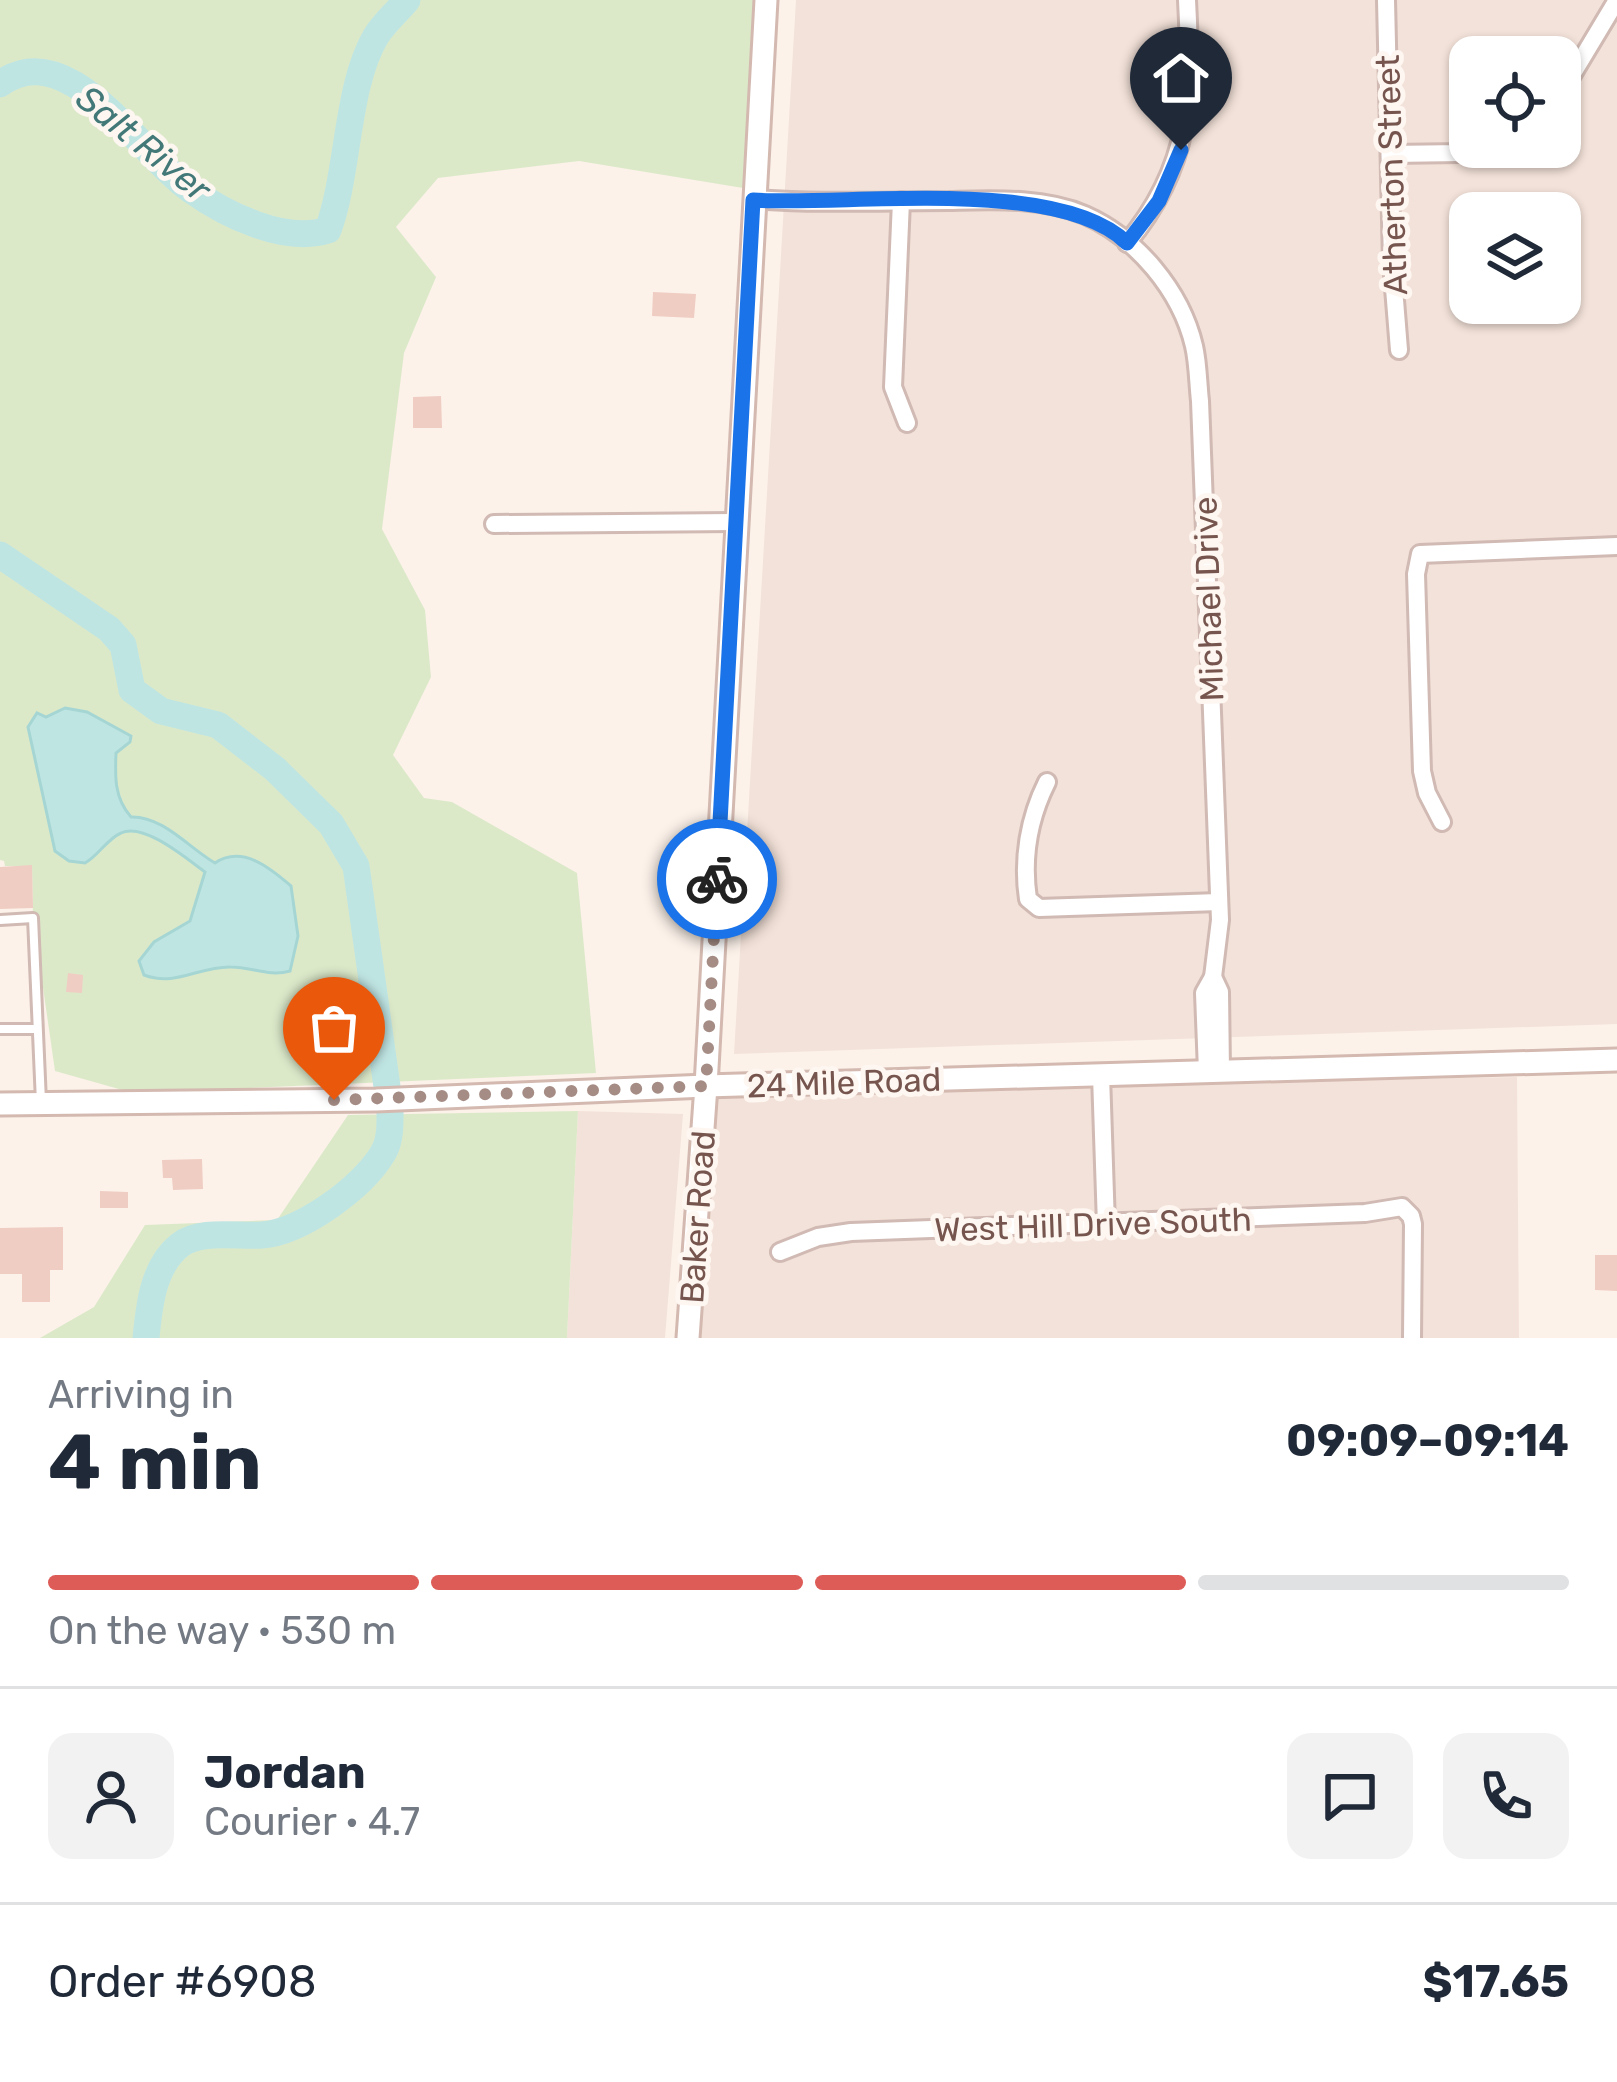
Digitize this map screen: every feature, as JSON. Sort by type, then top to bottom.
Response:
[{"type":"street","name":"Baker Road","points":[[688,1338],[766,0]]},
{"type":"street","points":[[1127,243],[1159,201],[1181,150],[1190,57],[1187,0]]},
{"type":"street","name":"Atherton Street","points":[[1386,0],[1392,262],[1399,350]]},
{"type":"street","points":[[1581,60],[1617,0]]},
{"type":"street","points":[[1390,154],[1449,153]]},
{"type":"street","name":"Michael Drive","points":[[753,200],[1045,204],[1082,214],[1115,231],[1159,274],[1183,312],[1195,347],[1200,401],[1219,902],[1213,977],[1220,992],[1214,1071]]},
{"type":"street","points":[[902,201],[893,387],[908,423]]},
{"type":"street","points":[[494,524],[734,522]]},
{"type":"street","points":[[1442,823],[1422,771],[1416,574],[1420,554],[1617,547]]},
{"type":"street","points":[[1046,782],[1033,810],[1024,873],[1028,899],[1040,908],[1219,902]]},
{"type":"street","name":"24 Mile Road","points":[[0,1104],[376,1100],[1617,1060]]},
{"type":"street","points":[[1101,1075],[1106,1225]]},
{"type":"street","name":"West Hill Drive South","points":[[780,1252],[818,1237],[851,1232],[1106,1225],[1365,1213],[1396,1207],[1407,1211],[1412,1224],[1412,1338]]},
{"type":"lane","points":[[0,920],[33,918],[41,1103]]},
{"type":"lane","points":[[0,1029],[37,1028]]},
{"type":"shaded area","points":[[796,0],[1617,0],[1617,1024],[734,1054]]},
{"type":"shaded area","points":[[1517,1077],[1519,1338],[689,1338],[706,1093]]},
{"type":"shaded area","points":[[578,1111],[683,1114],[665,1338],[567,1338]]},
{"type":"green space","points":[[0,0],[768,0],[755,190],[579,161],[438,178],[396,227],[436,277],[404,353],[382,529],[425,610],[431,677],[393,755],[424,798],[452,802],[577,873],[596,1073],[133,1093],[55,1071],[33,918],[32,866],[5,866],[0,860]]},
{"type":"green space","points":[[578,1111],[567,1338],[40,1338],[94,1307],[145,1225],[277,1220],[348,1115]]},
{"type":"water","points":[[65,708],[87,712],[131,736],[116,753],[116,770],[119,794],[131,817],[165,827],[215,863],[245,857],[291,886],[298,936],[290,971],[231,967],[167,979],[144,975],[139,961],[154,942],[190,921],[205,872],[165,844],[130,831],[116,836],[85,863],[69,861],[55,851],[28,727],[37,713],[46,717]]},
{"type":"building","points":[[653,292],[696,294],[694,318],[652,316]]},
{"type":"building","points":[[441,396],[442,428],[413,428],[413,397]]},
{"type":"building","points":[[32,865],[33,908],[0,909],[0,867]]},
{"type":"building","points":[[68,973],[83,975],[82,993],[66,992]]},
{"type":"building","points":[[202,1159],[203,1189],[173,1190],[172,1178],[163,1178],[162,1160]]},
{"type":"building","points":[[100,1191],[128,1192],[128,1208],[100,1208]]},
{"type":"building","points":[[63,1227],[63,1270],[50,1270],[50,1302],[22,1302],[22,1274],[0,1274],[0,1228]]},
{"type":"building","points":[[1595,1255],[1617,1255],[1617,1291],[1595,1290]]},
{"type":"waterway","name":"Salt River","points":[[0,84],[26,73],[52,74],[103,105],[171,174],[221,209],[275,230],[328,230],[366,56],[379,31],[407,0]]},
{"type":"waterway","name":"Salt River","points":[[0,555],[109,629],[123,645],[132,690],[161,711],[218,725],[275,769],[331,824],[356,866],[390,1108],[386,1148],[346,1193],[295,1226],[262,1235],[198,1237],[180,1245],[158,1275],[146,1338]]},
{"type":"way so far","points":[[334,1100],[706,1086],[717,879]]},
{"type":"route","points":[[717,879],[753,200],[1045,204],[1082,214],[1127,243],[1159,201],[1181,150]]}]
